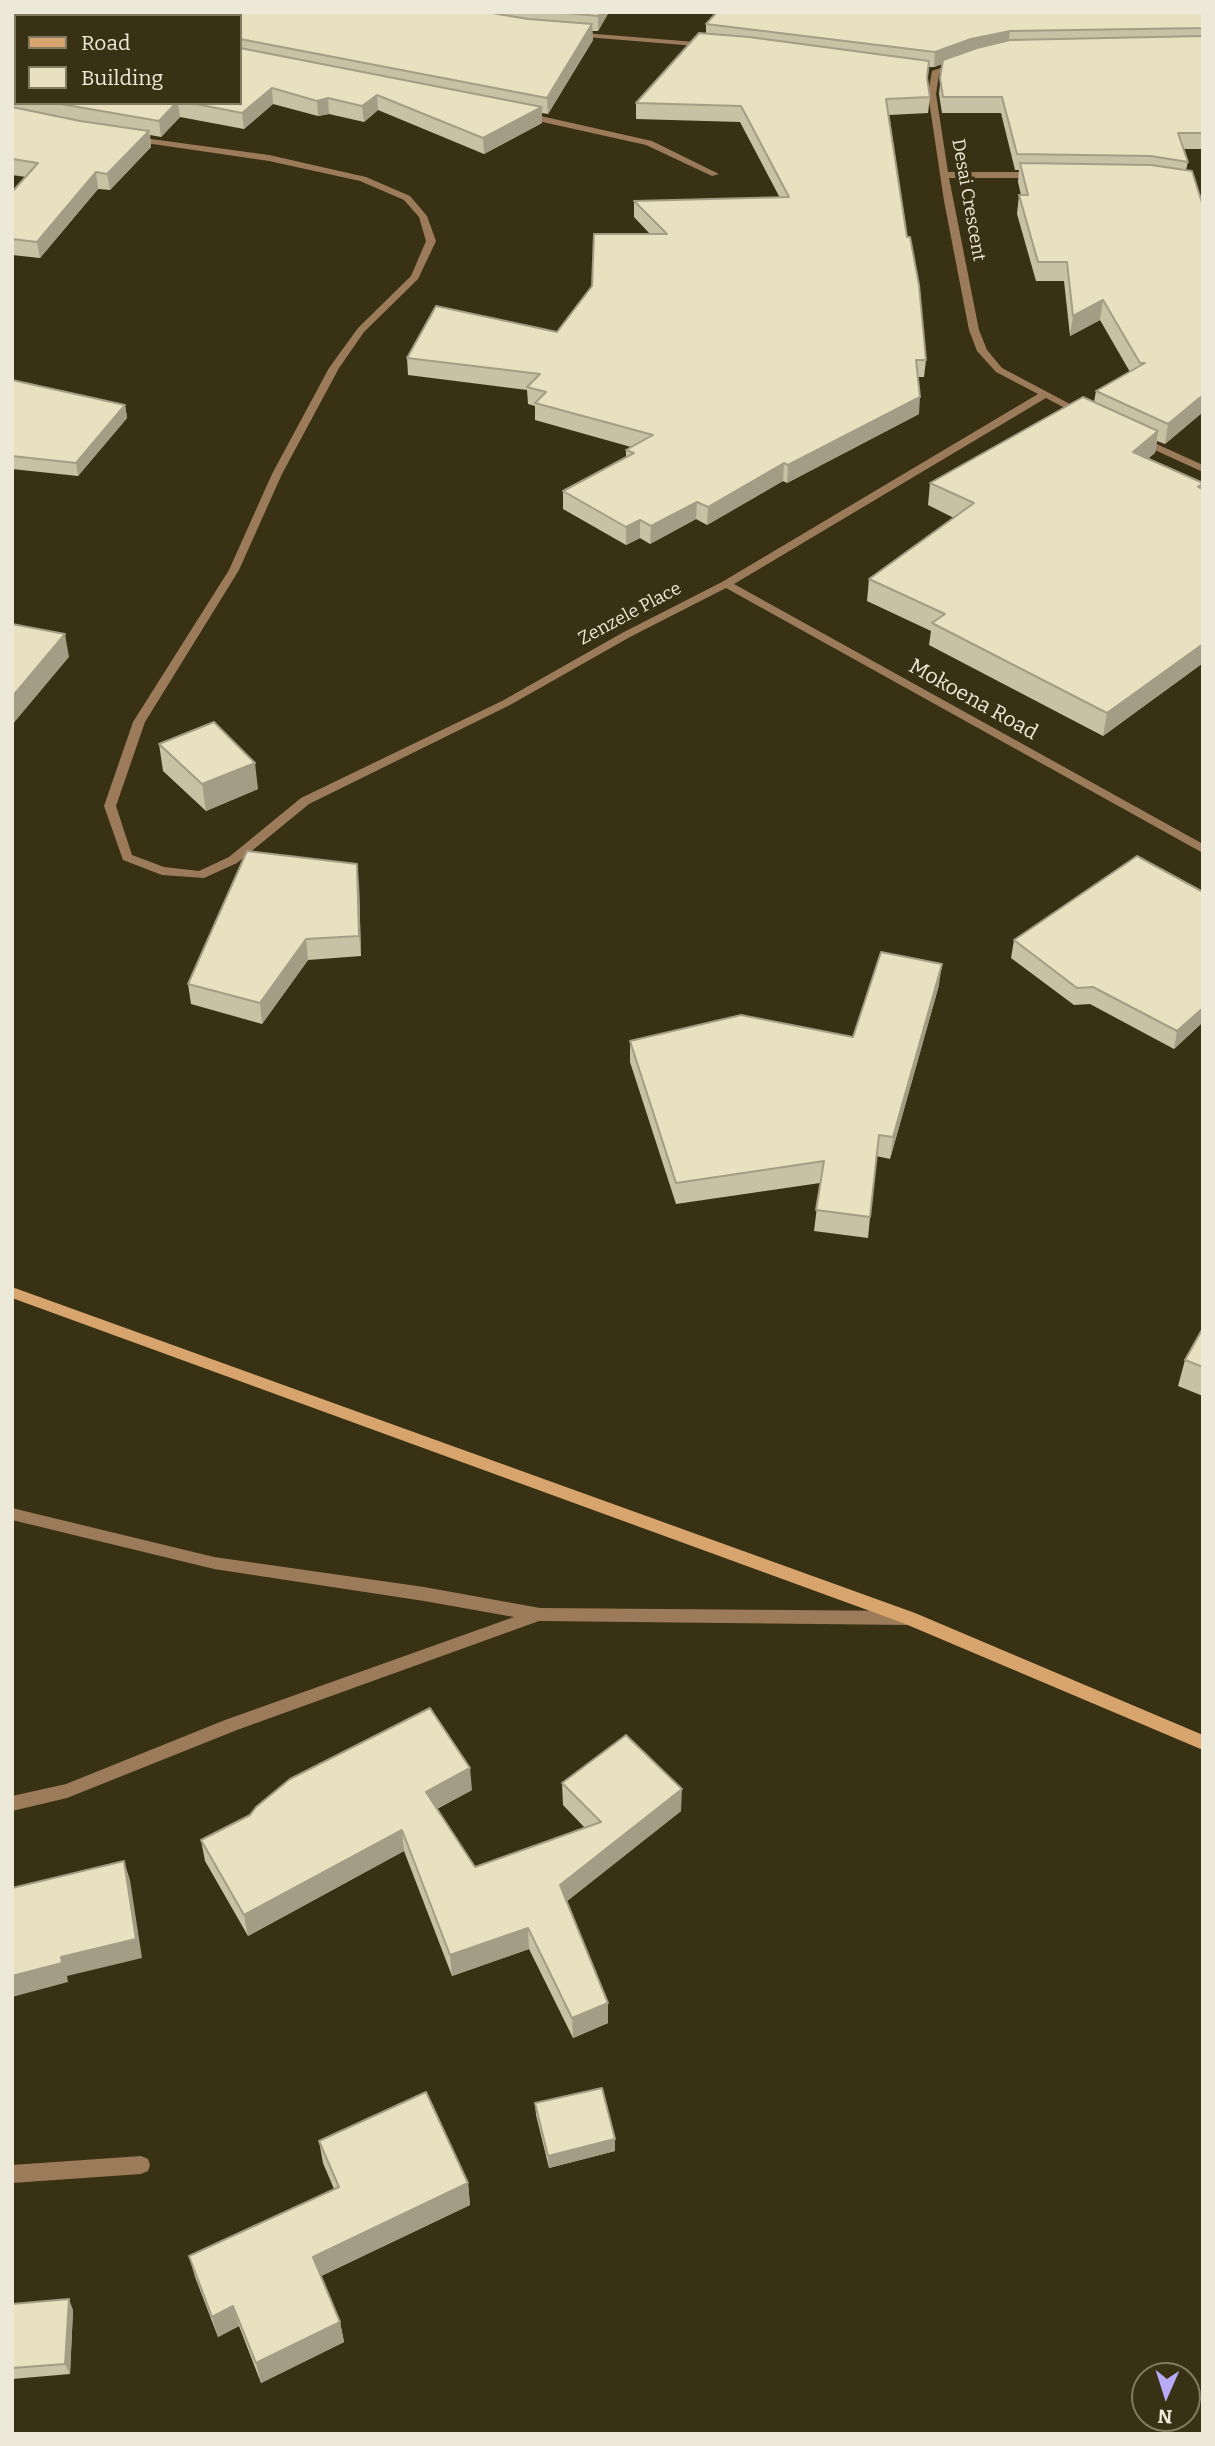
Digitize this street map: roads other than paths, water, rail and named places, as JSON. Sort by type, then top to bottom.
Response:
[{"type":"street","points":[[570,34],[721,46]]},
{"type":"street","points":[[922,72],[935,73],[973,59]]},
{"type":"street","name":"Desai Crescent","points":[[935,73],[932,94],[947,201],[974,330],[982,351],[999,370],[1093,418]]},
{"type":"street","points":[[516,114],[649,143],[715,174]]},
{"type":"street","name":"Zenzele Place","points":[[123,136],[269,158],[363,178],[407,198],[423,216],[431,241],[415,277],[361,330],[323,386],[277,474],[234,570],[139,722],[110,806],[127,857],[162,871],[200,875],[233,860],[305,801],[506,703],[626,635],[726,584],[1044,395]]},
{"type":"street","points":[[945,175],[1054,175]]},
{"type":"street","points":[[1129,435],[1203,469]]},
{"type":"street","name":"Mokoena Road","points":[[726,584],[1203,849]]},
{"type":"street","points":[[12,1292],[909,1618],[1203,1743]]},
{"type":"street","points":[[12,1514],[214,1563],[424,1594],[540,1615],[909,1618]]},
{"type":"street","points":[[12,1804],[66,1791],[230,1725],[540,1615]]},
{"type":"street","points":[[12,2174],[141,2165]]}]
